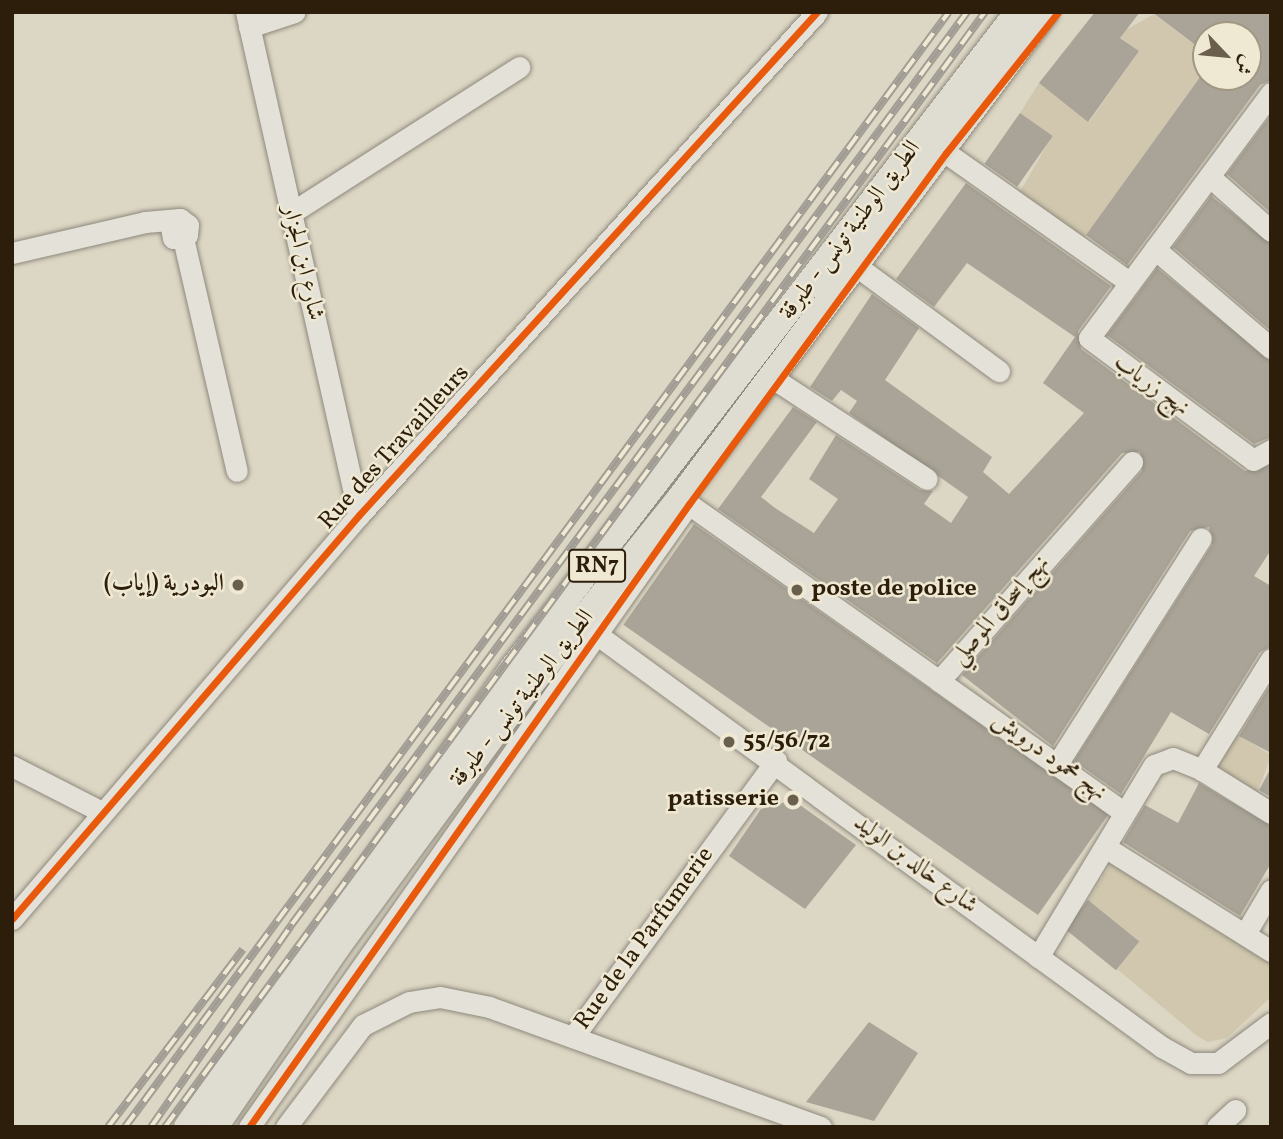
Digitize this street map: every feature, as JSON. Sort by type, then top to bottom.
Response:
[{"type":"main road","name":"الطريق الوطنية تونس - طبرقة","points":[[215,1127],[338,946],[581,624],[1018,12]]},
{"type":"main road","name":"الطريق الوطنية تونس - طبرقة","points":[[187,1127],[512,669],[581,624],[685,501],[1046,12]]},
{"type":"street","points":[[248,20],[295,12]]},
{"type":"street","name":"Rue des Travailleurs","points":[[12,919],[359,514],[817,12]]},
{"type":"street","points":[[1058,12],[944,151],[1129,282],[1271,93]]},
{"type":"street","name":"شارع ابن الجزار","points":[[248,20],[359,514]]},
{"type":"street","points":[[291,213],[519,66]]},
{"type":"street","points":[[1210,177],[1271,231]]},
{"type":"street","points":[[12,253],[145,222],[177,231],[237,471]]},
{"type":"street","points":[[1155,248],[1271,348]]},
{"type":"street","points":[[858,267],[999,371]]},
{"type":"street","name":"نهج زرياب","points":[[1129,282],[1089,340],[1253,460],[1271,450]]},
{"type":"street","points":[[776,379],[927,479]]},
{"type":"street","name":"نهج إسحاق الموصلي","points":[[685,501],[939,681],[1132,461]]},
{"type":"street","points":[[1059,761],[1201,538]]},
{"type":"street","points":[[249,1127],[581,624]]},
{"type":"street","name":"شارع خالد بن الوليد","points":[[581,624],[776,761],[1038,957],[1191,1063],[1227,1059],[1271,1023]]},
{"type":"street","points":[[1202,771],[1271,659]]},
{"type":"street","name":"نهج محمود درويش","points":[[939,681],[1059,761],[1122,811],[1105,847],[1038,957]]},
{"type":"street","points":[[1122,811],[1162,759],[1202,771],[1271,813]]},
{"type":"street","name":"Rue de la Parfumerie","points":[[286,1127],[349,1037],[376,1016],[409,1002],[460,999],[573,1037],[776,761]]},
{"type":"street","points":[[12,766],[102,811]]},
{"type":"street","points":[[1105,847],[1271,951]]},
{"type":"street","points":[[1245,934],[1271,890]]},
{"type":"street","points":[[573,1037],[819,1126]]},
{"type":"street","points":[[1217,1127],[1235,1110]]},
{"type":"shaded area","points":[[1154,14],[1192,41],[1192,88],[1085,237],[1017,197],[1052,136],[1020,113],[1039,83],[1089,122],[1139,51],[1117,35]]},
{"type":"shaded area","points":[[1234,732],[1271,755],[1256,797],[1217,767]]},
{"type":"shaded area","points":[[1115,857],[1271,958],[1271,997],[1227,1038],[1208,1042],[1197,1036],[1117,969],[1139,942],[1088,901]]},
{"type":"building","points":[[1095,12],[1140,12],[1120,38],[1139,51],[1088,122],[1039,83]]},
{"type":"building","points":[[1152,12],[1271,12],[1271,80],[1262,84],[1262,21],[1192,21],[1192,42]]},
{"type":"building","points":[[1192,88],[1192,91],[1256,91],[1127,265],[1086,235]]},
{"type":"building","points":[[1020,113],[1053,136],[1017,187],[984,164]]},
{"type":"building","points":[[1271,115],[1271,213],[1227,174]]},
{"type":"building","points":[[966,183],[1111,286],[1078,331],[1081,349],[1245,471],[1271,465],[1271,550],[1254,576],[1271,586],[1271,646],[1260,652],[1209,734],[1171,712],[1121,794],[1074,761],[1212,545],[1209,527],[1190,531],[1053,746],[962,675],[1142,471],[1140,452],[1122,453],[937,663],[718,509],[793,407],[817,422],[761,497],[775,508],[814,533],[838,499],[809,479],[836,435],[920,490],[933,491],[924,504],[951,523],[968,497],[849,413],[857,401],[841,390],[832,401],[810,387],[872,294],[919,328],[885,380],[992,457],[983,472],[1009,494],[1084,413],[1043,383],[1075,337],[967,263],[934,307],[896,279]]},
{"type":"building","points":[[1211,196],[1271,244],[1271,331],[1173,247]]},
{"type":"building","points":[[1157,268],[1271,361],[1271,437],[1254,444],[1107,335]]},
{"type":"building","points":[[694,524],[1108,814],[1038,915],[623,625]]},
{"type":"building","points":[[1271,684],[1271,753],[1239,736]]},
{"type":"building","points":[[1271,768],[1271,797],[1259,790]]},
{"type":"building","points":[[1199,783],[1271,826],[1271,863],[1240,916],[1123,842],[1145,805],[1178,823]]},
{"type":"building","points":[[793,800],[856,845],[805,909],[729,856],[761,809]]},
{"type":"building","points":[[1088,900],[1139,942],[1116,970],[1065,929]]},
{"type":"building","points":[[869,1022],[918,1053],[874,1121],[806,1102]]},
{"type":"railway","points":[[125,1127],[949,12]]},
{"type":"railway","points":[[151,1127],[292,924],[967,12]]},
{"type":"railway","points":[[165,1127],[985,12]]},
{"type":"railway","points":[[108,1127],[243,949]]},
{"type":"cycle path","points":[[12,919],[359,515],[817,12]]},
{"type":"cycle path","points":[[249,1127],[689,504],[946,153],[1058,12]]},
{"type":"place","name":"البودرية (إياب)","points":[[238,585]]},
{"type":"place","name":"poste de police","points":[[797,590]]},
{"type":"place","name":"55/56/72","points":[[729,742]]},
{"type":"place","name":"patisserie","points":[[793,800]]}]
